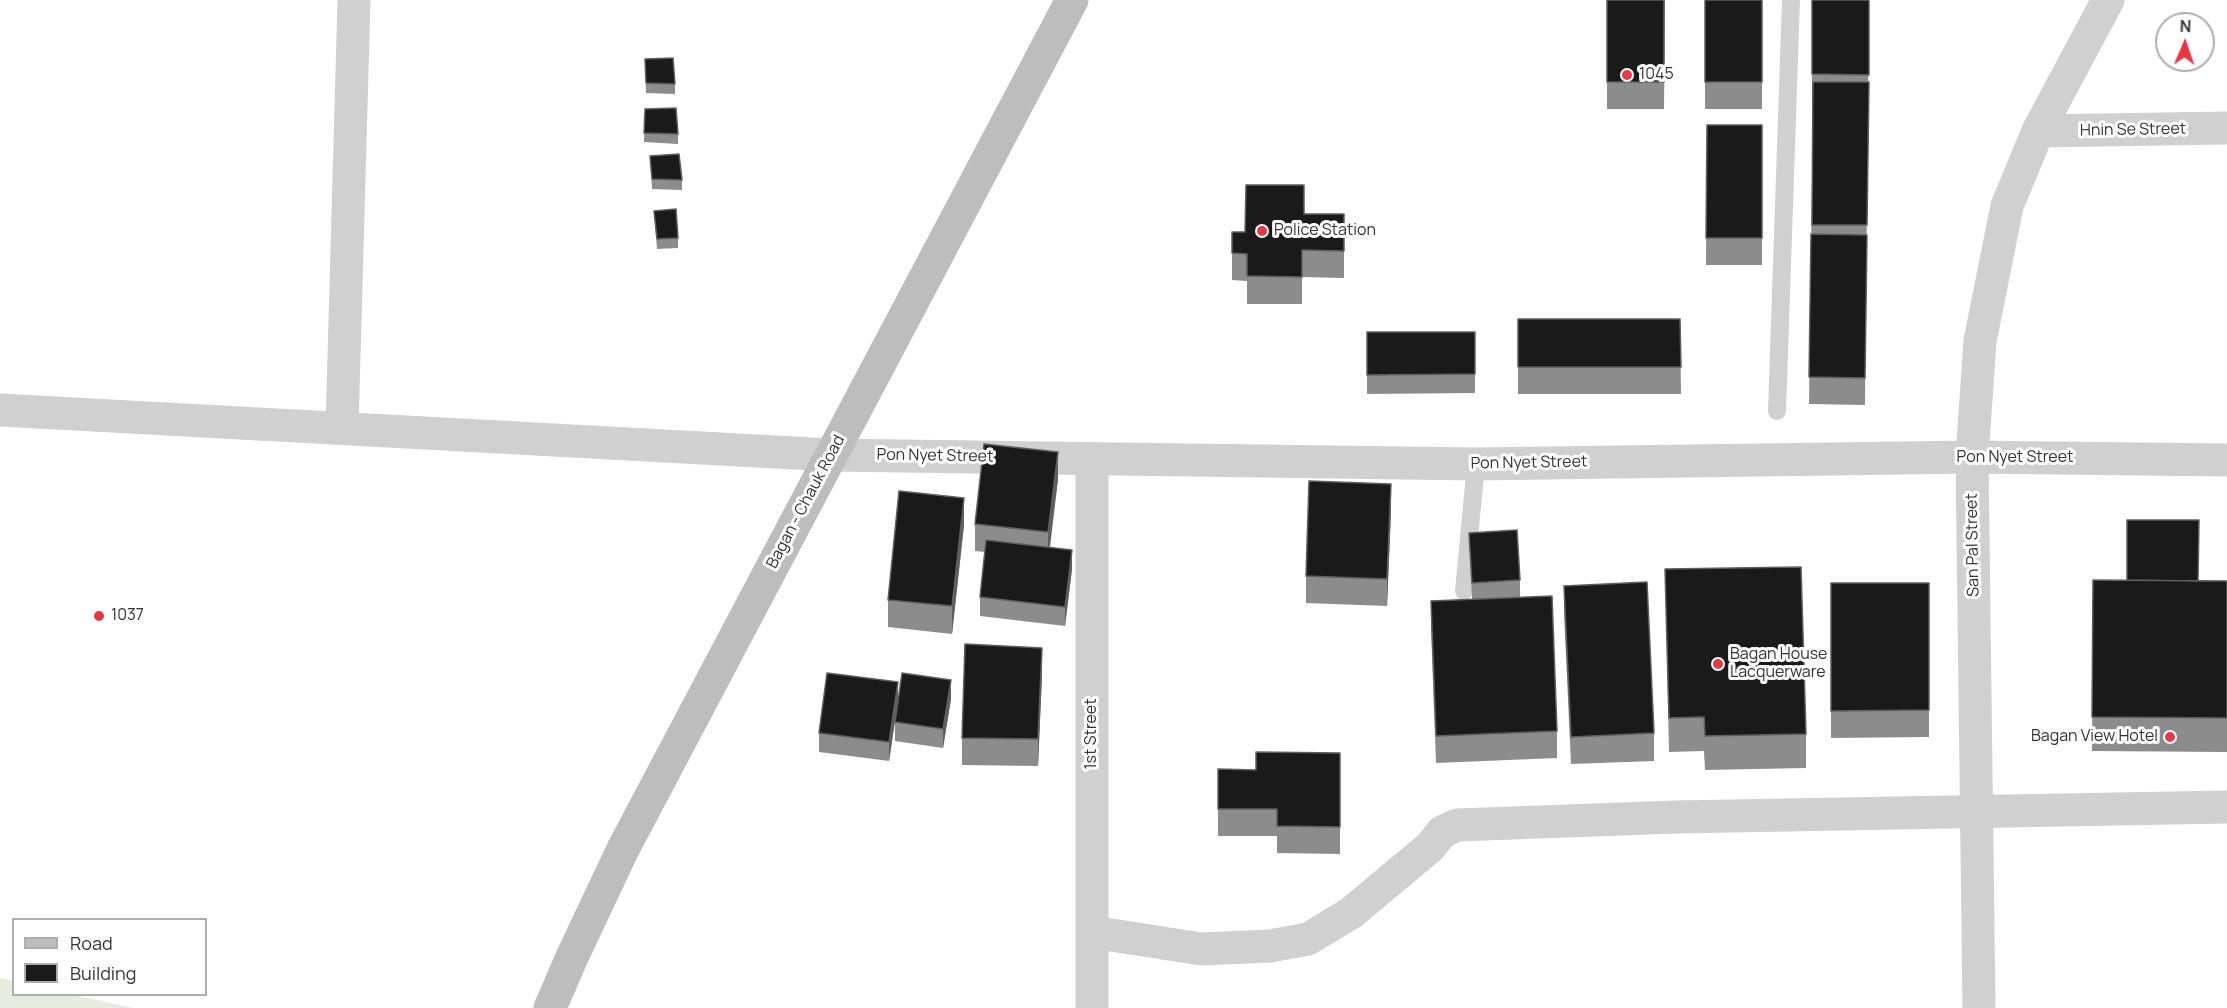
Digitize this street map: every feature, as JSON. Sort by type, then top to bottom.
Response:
[{"type":"main road","name":"Bagan - Chauk Road","points":[[550,1008],[623,849],[1072,0]]},
{"type":"street","points":[[342,428],[354,0]]},
{"type":"street","name":"San Pal Street","points":[[1979,1008],[1972,457],[1980,341],[2007,206],[2038,131],[2108,0]]},
{"type":"street","name":"Hnin Se Street","points":[[2038,131],[2227,128]]},
{"type":"street","name":"Pon Nyet Street","points":[[0,410],[831,455],[1476,464],[1972,457],[2227,460]]},
{"type":"street","name":"1st Street","points":[[1092,459],[1092,1008]]},
{"type":"street","points":[[1092,932],[1201,949],[1270,946],[1308,939],[1351,913],[1430,847],[1442,832],[1457,825],[1676,817],[2227,807]]},
{"type":"lane","points":[[1777,411],[1791,0]]},
{"type":"lane","points":[[1464,591],[1476,464]]},
{"type":"shaded area","points":[[0,978],[12,981],[12,996],[79,996],[133,1008],[0,1008]]},
{"type":"building","points":[[1607,0],[1664,0],[1664,82],[1607,82]]},
{"type":"building","points":[[1705,0],[1762,0],[1762,82],[1705,82]]},
{"type":"building","points":[[1812,0],[1869,0],[1869,75],[1812,74]]},
{"type":"building","points":[[673,58],[675,84],[646,83],[645,59]]},
{"type":"building","points":[[1813,82],[1869,82],[1867,225],[1812,225]]},
{"type":"building","points":[[676,108],[678,134],[644,133],[645,109]]},
{"type":"building","points":[[1707,125],[1762,125],[1762,238],[1706,238]]},
{"type":"building","points":[[679,154],[682,180],[652,179],[650,156]]},
{"type":"building","points":[[1246,185],[1304,185],[1304,214],[1344,214],[1344,251],[1302,250],[1302,277],[1247,276],[1247,254],[1232,253],[1232,232],[1245,232]]},
{"type":"building","points":[[676,209],[678,238],[657,239],[654,211]]},
{"type":"building","points":[[1811,234],[1867,235],[1865,378],[1809,377]]},
{"type":"building","points":[[1518,319],[1680,319],[1681,367],[1518,367]]},
{"type":"building","points":[[1367,332],[1475,332],[1475,374],[1367,375]]},
{"type":"building","points":[[984,444],[1058,452],[1048,532],[975,524]]},
{"type":"building","points":[[1309,481],[1391,484],[1387,579],[1306,576]]},
{"type":"building","points":[[899,491],[964,498],[952,606],[888,600]]},
{"type":"building","points":[[2127,520],[2199,520],[2198,581],[2127,580]]},
{"type":"building","points":[[1517,530],[1520,580],[1472,583],[1469,533]]},
{"type":"building","points":[[986,540],[1072,550],[1065,607],[980,597]]},
{"type":"building","points":[[1801,567],[1806,734],[1705,736],[1704,717],[1669,718],[1665,569]]},
{"type":"building","points":[[2093,580],[2227,581],[2227,718],[2092,717]]},
{"type":"building","points":[[1647,582],[1654,733],[1571,737],[1564,586]]},
{"type":"building","points":[[1831,583],[1929,583],[1929,710],[1831,711]]},
{"type":"building","points":[[1552,596],[1557,731],[1436,736],[1431,601]]},
{"type":"building","points":[[965,644],[1042,648],[1038,739],[962,738]]},
{"type":"building","points":[[827,673],[898,682],[889,742],[819,733]]},
{"type":"building","points":[[902,673],[951,680],[943,729],[895,722]]},
{"type":"building","points":[[1256,752],[1340,753],[1340,827],[1277,826],[1277,809],[1218,809],[1218,769],[1256,770]]},
{"type":"place","name":"1045","points":[[1627,75]]},
{"type":"place","name":"Police Station","points":[[1262,231]]},
{"type":"place","name":"1037","points":[[99,616]]},
{"type":"place","name":"Bagan House Lacquerware","points":[[1718,664]]},
{"type":"place","name":"Bagan View Hotel","points":[[2170,737]]}]
